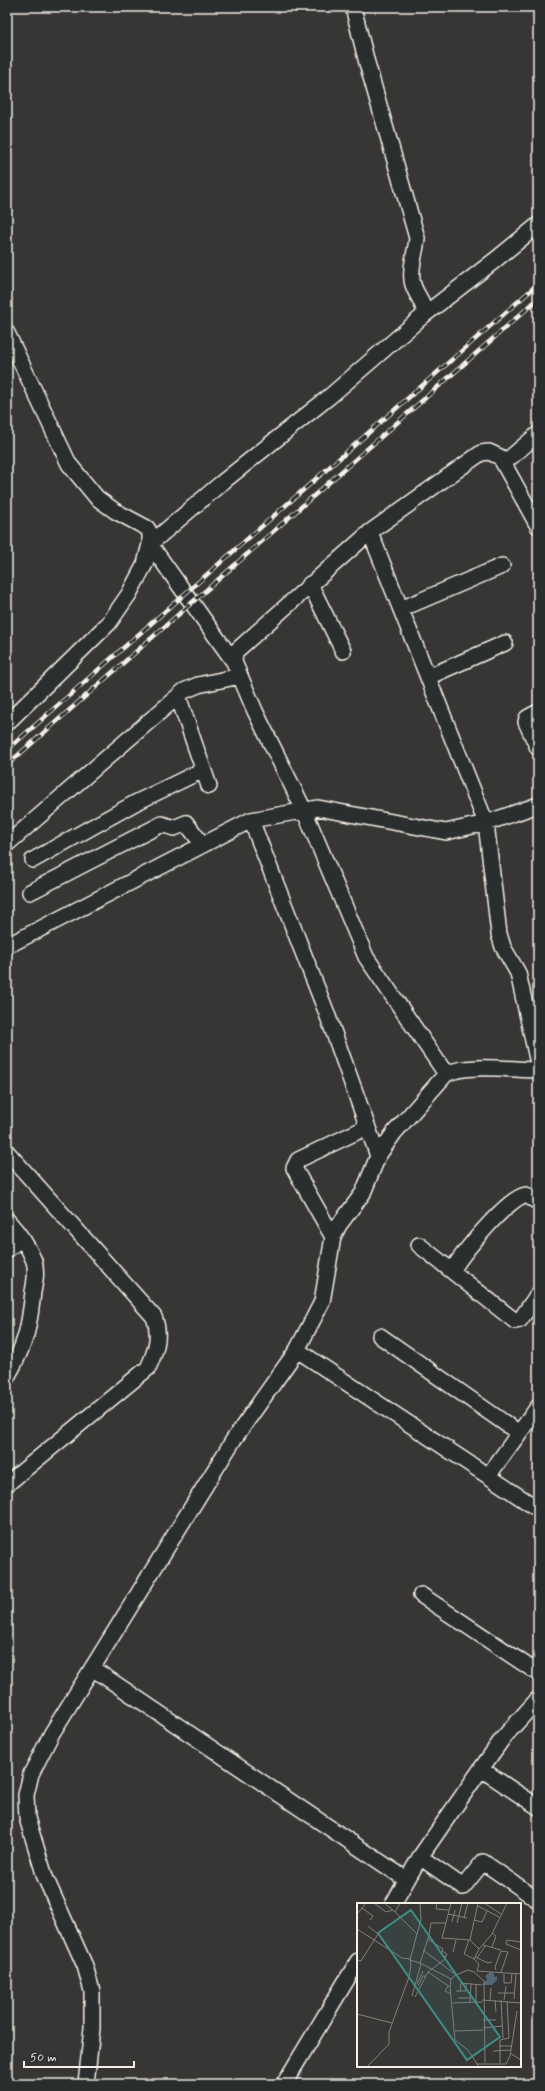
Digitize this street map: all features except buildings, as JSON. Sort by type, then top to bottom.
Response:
[{"type":"street","points":[[353,7],[367,63],[417,238],[416,255],[412,266],[412,280],[415,291],[424,306],[424,315]]},
{"type":"street","points":[[150,544],[219,484],[329,397],[424,315],[538,225]]},
{"type":"street","points":[[7,333],[69,464],[97,498],[115,511],[147,528],[150,533],[150,544],[145,564],[129,594],[109,623],[7,723]]},
{"type":"street","points":[[504,463],[538,434]]},
{"type":"street","points":[[234,662],[235,652],[240,645],[370,532],[481,453],[488,452],[500,457],[538,526]]},
{"type":"street","points":[[370,532],[486,823],[499,934],[503,947],[518,973],[538,1063]]},
{"type":"street","points":[[150,544],[234,662],[255,712],[304,810],[366,956],[446,1074]]},
{"type":"street","points":[[400,609],[502,566]]},
{"type":"street","points":[[310,584],[343,651]]},
{"type":"street","points":[[428,677],[505,643]]},
{"type":"street","points":[[7,844],[178,696],[198,685],[240,676]]},
{"type":"street","points":[[178,696],[209,786]]},
{"type":"street","points":[[538,712],[527,718],[526,722],[538,748]]},
{"type":"street","points":[[34,860],[135,803],[204,770]]},
{"type":"street","points":[[7,946],[251,820],[318,808],[446,832],[486,823],[538,805]]},
{"type":"street","points":[[251,820],[326,1011],[378,1156]]},
{"type":"street","points":[[30,892],[162,824],[174,828],[186,823],[203,845]]},
{"type":"street","points":[[86,2084],[92,2028],[92,1991],[85,1966],[45,1877],[27,1818],[26,1795],[31,1774],[52,1733],[234,1439],[297,1350],[322,1302],[334,1237],[340,1225],[363,1193],[378,1156],[394,1133],[446,1074],[457,1069],[538,1070]]},
{"type":"street","points":[[334,1237],[294,1168],[295,1164],[298,1160],[367,1127]]},
{"type":"street","points":[[7,1152],[154,1317],[158,1325],[158,1333],[154,1356],[148,1368],[7,1484]]},
{"type":"street","points":[[452,1271],[491,1222],[510,1203],[526,1195],[538,1202]]},
{"type":"street","points":[[7,1220],[30,1251],[35,1263],[29,1330],[20,1354],[7,1377]]},
{"type":"street","points":[[7,1250],[21,1238]]},
{"type":"street","points":[[419,1245],[515,1321],[520,1320],[538,1294]]},
{"type":"street","points":[[380,1336],[519,1433]]},
{"type":"street","points":[[297,1350],[538,1509]]},
{"type":"street","points":[[488,1476],[538,1407]]},
{"type":"street","points":[[421,1595],[538,1673]]},
{"type":"street","points":[[92,1668],[407,1880]]},
{"type":"street","points":[[394,1903],[420,1857],[481,1769],[503,1738],[538,1699]]},
{"type":"street","points":[[481,1769],[538,1807]]},
{"type":"street","points":[[420,1857],[463,1887],[483,1862],[538,1900]]},
{"type":"street","points":[[284,2084],[357,1963]]},
{"type":"railway","points":[[7,750],[538,284]]},
{"type":"railway","points":[[7,765],[538,299]]}]
